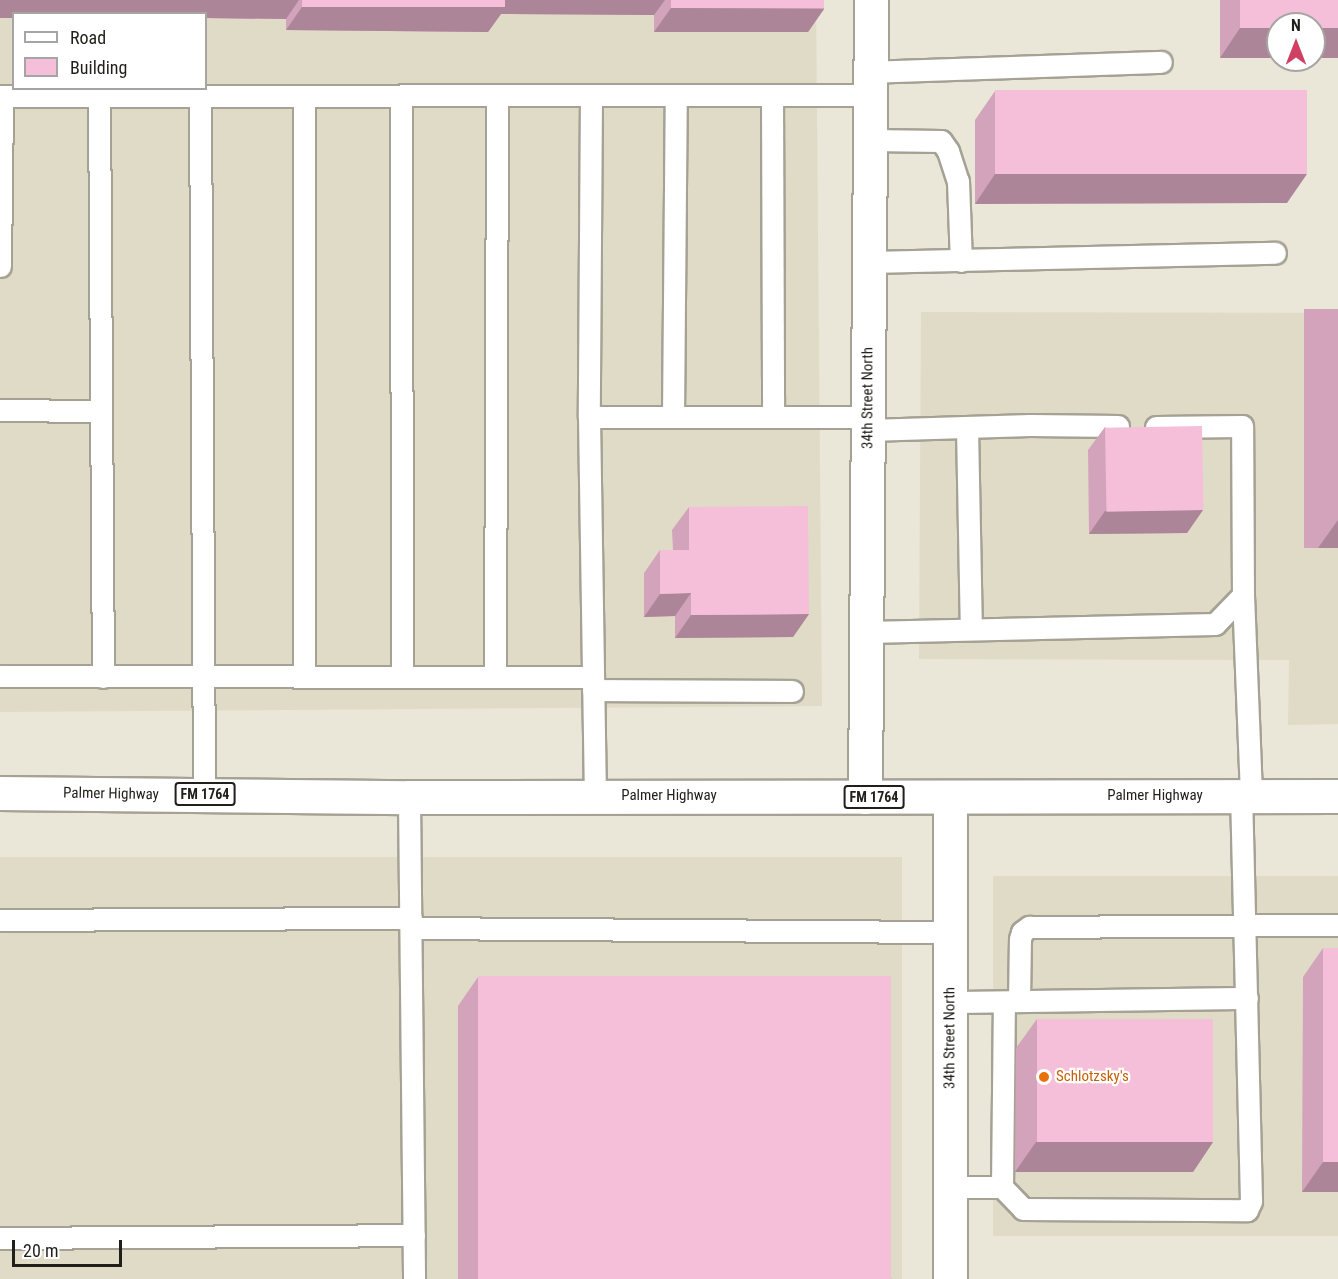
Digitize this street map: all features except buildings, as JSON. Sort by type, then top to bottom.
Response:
[{"type":"main road","name":"34th Street North","points":[[865,797],[871,0]]},
{"type":"main road","name":"Palmer Highway","points":[[0,792],[409,797],[1338,796]]},
{"type":"main road","name":"34th Street North","points":[[950,797],[950,1279]]},
{"type":"lane","points":[[0,266],[1,96],[772,95],[870,84],[1161,62]]},
{"type":"lane","points":[[591,95],[589,417],[595,796]]},
{"type":"lane","points":[[674,417],[676,95]]},
{"type":"lane","points":[[772,95],[774,417]]},
{"type":"lane","points":[[99,96],[103,677]]},
{"type":"lane","points":[[200,96],[204,794]]},
{"type":"lane","points":[[304,96],[304,677]]},
{"type":"lane","points":[[401,96],[402,677]]},
{"type":"lane","points":[[495,677],[497,96]]},
{"type":"lane","points":[[870,140],[941,141],[948,151],[958,181],[961,261]]},
{"type":"lane","points":[[869,262],[1275,253]]},
{"type":"lane","points":[[0,410],[101,411]]},
{"type":"lane","points":[[589,417],[774,417],[967,427],[1030,424],[1118,426]]},
{"type":"lane","points":[[950,1187],[1002,1187],[1023,1209],[1247,1210],[1251,1201],[1245,926],[1242,426],[1145,428]]},
{"type":"lane","points":[[967,427],[971,629]]},
{"type":"lane","points":[[866,632],[1215,624],[1243,595]]},
{"type":"lane","points":[[0,676],[495,677],[593,684],[792,691]]},
{"type":"lane","points":[[409,797],[414,1279]]},
{"type":"lane","points":[[0,920],[411,923],[950,932]]},
{"type":"lane","points":[[1002,1187],[1012,1001],[1022,932],[1029,927],[1338,925]]},
{"type":"lane","points":[[950,1002],[1247,999]]},
{"type":"lane","points":[[0,1238],[414,1235]]},
{"type":"shaded area","points":[[0,0],[816,0],[822,706],[0,712]]},
{"type":"shaded area","points":[[921,312],[1338,313],[1338,724],[1288,725],[1289,660],[919,659]]},
{"type":"shaded area","points":[[0,857],[902,857],[902,1279],[0,1279]]},
{"type":"shaded area","points":[[993,876],[1338,876],[1338,1236],[993,1236]]},
{"type":"place","name":"Schlotzsky's","points":[[1044,1077]]}]
